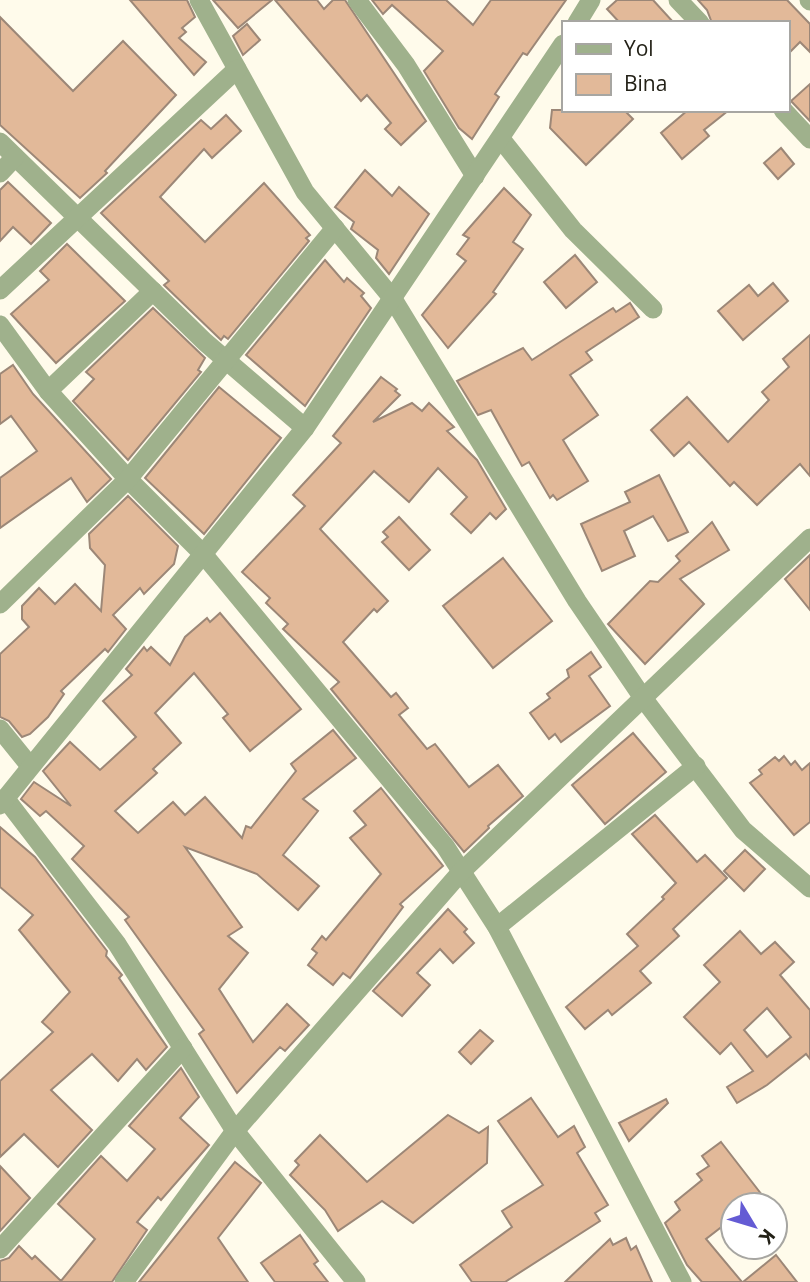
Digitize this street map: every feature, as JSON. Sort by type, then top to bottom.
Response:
[{"type":"street","points":[[199,0],[305,192],[393,299],[577,601],[643,698],[743,830],[810,888]]},
{"type":"street","points":[[357,0],[406,65],[475,176]]},
{"type":"street","points":[[578,21],[591,0]]},
{"type":"street","points":[[678,0],[698,21]]},
{"type":"street","points":[[356,1282],[234,1131],[117,944],[2,802],[305,428],[562,46]]},
{"type":"street","points":[[0,290],[237,69]]},
{"type":"street","points":[[785,112],[810,139]]},
{"type":"street","points":[[501,139],[573,230],[653,309]]},
{"type":"street","points":[[0,142],[225,359],[305,428]]},
{"type":"street","points":[[0,173],[15,157]]},
{"type":"street","points":[[0,604],[128,480],[335,228]]},
{"type":"street","points":[[48,391],[153,291]]},
{"type":"street","points":[[0,324],[48,391],[128,480],[204,555],[445,846],[497,927],[682,1282]]},
{"type":"street","points":[[124,1282],[234,1131],[460,873],[810,538]]},
{"type":"street","points":[[0,729],[30,766]]},
{"type":"street","points":[[497,927],[696,766]]},
{"type":"street","points":[[0,1249],[183,1048]]},
{"type":"building","points":[[130,0],[187,0],[195,17],[182,28],[186,32],[179,38],[206,62],[194,75]]},
{"type":"building","points":[[213,0],[272,0],[238,28]]},
{"type":"building","points":[[275,0],[317,0],[324,9],[333,0],[345,0],[426,121],[401,145],[385,129],[391,123],[367,95],[361,101]]},
{"type":"building","points":[[372,0],[446,0],[473,25],[491,0],[566,0],[527,55],[523,53],[495,94],[499,97],[472,139],[459,128],[424,71],[443,51],[392,5],[383,14]]},
{"type":"building","points":[[617,0],[653,0],[672,21],[618,21],[607,9]]},
{"type":"building","points":[[698,0],[787,0],[810,24],[810,52],[800,42],[789,53],[789,21],[711,21],[707,10]]},
{"type":"building","points":[[0,17],[73,91],[123,41],[176,95],[105,171],[107,173],[80,198],[0,125]]},
{"type":"building","points":[[247,24],[260,40],[243,55],[233,36]]},
{"type":"building","points":[[810,84],[810,121],[791,101]]},
{"type":"building","points":[[552,110],[626,112],[633,119],[586,165],[550,128]]},
{"type":"building","points":[[686,112],[726,112],[704,130],[709,136],[682,159],[661,133]]},
{"type":"building","points":[[226,115],[241,131],[212,158],[204,149],[160,197],[205,242],[264,183],[310,235],[306,238],[309,241],[228,339],[224,336],[221,340],[164,285],[169,281],[101,213],[201,120],[211,129]]},
{"type":"building","points":[[781,148],[794,164],[778,179],[764,163]]},
{"type":"building","points":[[365,170],[392,196],[399,187],[429,214],[389,274],[376,258],[378,250],[351,229],[354,222],[335,207]]},
{"type":"building","points":[[8,182],[51,223],[31,244],[13,227],[0,241],[0,190]]},
{"type":"building","points":[[504,188],[531,215],[513,242],[523,249],[493,292],[496,294],[448,348],[422,315],[466,261],[457,254],[469,238],[463,235]]},
{"type":"building","points":[[67,244],[125,301],[56,363],[11,314],[49,280],[40,271]]},
{"type":"building","points":[[575,255],[597,282],[566,308],[544,282]]},
{"type":"building","points":[[325,260],[344,282],[347,278],[364,293],[361,296],[371,308],[305,406],[246,355]]},
{"type":"building","points":[[773,283],[788,301],[743,340],[718,311],[749,285],[758,296]]},
{"type":"building","points":[[630,303],[639,317],[586,352],[592,360],[570,375],[598,415],[563,440],[588,481],[557,500],[553,495],[550,498],[529,462],[522,466],[491,410],[478,415],[457,381],[523,348],[532,360],[613,308],[616,312]]},
{"type":"building","points":[[153,308],[205,358],[198,370],[201,372],[128,460],[73,401],[94,379],[86,372]]},
{"type":"building","points":[[810,335],[810,476],[800,464],[757,505],[734,482],[730,486],[689,442],[674,456],[651,430],[687,397],[728,442],[769,400],[762,392],[789,367],[783,359]]},
{"type":"building","points":[[13,365],[33,394],[111,479],[87,502],[71,478],[0,528],[0,478],[37,451],[11,416],[0,424],[0,374]]},
{"type":"building","points":[[381,377],[397,389],[395,391],[400,395],[373,422],[412,403],[422,411],[429,403],[454,427],[447,431],[477,460],[506,509],[496,519],[490,513],[471,533],[451,514],[467,497],[438,468],[409,502],[374,471],[320,529],[388,601],[377,612],[374,609],[343,642],[391,697],[396,693],[408,708],[399,715],[427,749],[435,744],[469,787],[498,765],[523,796],[488,826],[464,852],[331,689],[339,682],[283,629],[288,624],[266,603],[270,598],[242,572],[305,506],[293,495],[341,443],[333,436]]},
{"type":"building","points":[[219,387],[281,438],[204,534],[145,478]]},
{"type":"building","points":[[659,475],[688,532],[668,541],[653,516],[624,531],[635,556],[602,571],[581,524],[630,502],[625,492]]},
{"type":"building","points":[[128,496],[178,546],[174,564],[144,594],[140,588],[113,615],[126,629],[108,652],[105,649],[61,691],[64,694],[48,717],[30,734],[22,737],[9,721],[0,717],[0,654],[29,627],[22,619],[22,606],[39,588],[55,604],[75,584],[101,611],[105,565],[90,548],[89,534]]},
{"type":"building","points":[[399,517],[430,550],[409,570],[382,542],[388,537],[383,532]]},
{"type":"building","points":[[712,522],[729,550],[680,579],[704,604],[645,664],[608,624],[650,581],[658,582],[680,561],[676,556]]},
{"type":"building","points":[[810,555],[810,610],[785,579]]},
{"type":"building","points":[[503,558],[552,621],[493,668],[443,606]]},
{"type":"building","points":[[220,613],[301,709],[250,751],[223,718],[228,714],[194,673],[155,713],[181,743],[153,769],[157,773],[115,811],[138,833],[173,802],[185,815],[205,797],[242,838],[246,826],[251,828],[296,771],[291,764],[333,730],[356,758],[303,799],[318,811],[283,855],[319,886],[298,910],[257,874],[185,847],[242,927],[228,936],[248,953],[219,989],[253,1042],[287,1004],[309,1025],[285,1051],[280,1047],[237,1093],[199,1034],[204,1030],[125,920],[129,917],[72,859],[84,846],[46,811],[40,816],[21,799],[34,782],[71,806],[43,771],[70,742],[100,770],[136,737],[103,701],[132,675],[126,669],[144,647],[147,651],[151,647],[170,665],[185,637],[207,618],[210,622]]},
{"type":"building","points":[[591,652],[601,667],[589,676],[610,706],[561,742],[555,734],[549,739],[530,713],[550,698],[547,694],[569,677],[567,670]]},
{"type":"building","points":[[633,733],[666,772],[605,824],[572,785]]},
{"type":"building","points":[[784,756],[791,765],[795,761],[802,770],[810,763],[810,822],[794,835],[750,783],[762,774],[759,770],[775,757],[779,761]]},
{"type":"building","points":[[381,788],[443,866],[400,904],[403,907],[350,978],[343,973],[333,985],[308,965],[317,953],[312,949],[322,936],[326,940],[381,874],[350,838],[366,825],[354,811]]},
{"type":"building","points":[[655,815],[697,862],[705,855],[727,878],[673,929],[679,936],[640,971],[651,983],[612,1015],[608,1010],[585,1029],[566,1007],[638,946],[627,934],[664,899],[662,897],[676,883],[632,834]]},
{"type":"building","points":[[0,827],[35,857],[107,951],[106,956],[122,975],[119,978],[167,1047],[146,1070],[137,1059],[118,1081],[92,1054],[51,1090],[92,1130],[58,1167],[24,1134],[0,1157],[0,1081],[53,1032],[42,1022],[70,992],[19,930],[33,915],[0,887]]},
{"type":"building","points":[[745,850],[765,869],[744,891],[724,871]]},
{"type":"building","points":[[448,909],[467,929],[464,932],[474,943],[453,963],[440,949],[417,973],[430,985],[402,1016],[373,991]]},
{"type":"building","points":[[740,931],[761,954],[775,942],[794,962],[780,975],[810,1010],[810,1059],[806,1054],[767,1085],[737,1103],[727,1087],[753,1071],[731,1043],[720,1054],[684,1017],[720,982],[704,965]],"holes":[[[767,1008],[791,1037],[767,1057],[744,1030]]]},
{"type":"building","points":[[480,1030],[493,1041],[471,1064],[459,1052]]},
{"type":"building","points":[[181,1068],[199,1097],[180,1118],[209,1145],[161,1200],[158,1197],[137,1222],[147,1230],[112,1282],[0,1282],[0,1261],[9,1258],[19,1246],[32,1259],[35,1256],[61,1281],[95,1239],[58,1204],[101,1156],[127,1181],[155,1149],[129,1126]]},
{"type":"building","points":[[531,1098],[558,1137],[574,1126],[585,1147],[577,1153],[608,1205],[595,1213],[600,1221],[505,1282],[472,1282],[460,1265],[512,1227],[502,1211],[543,1185],[498,1121]]},
{"type":"building","points":[[666,1099],[668,1103],[629,1141],[619,1123]]},
{"type":"building","points":[[448,1115],[479,1133],[488,1127],[487,1163],[413,1223],[382,1201],[338,1231],[325,1210],[290,1175],[299,1165],[295,1161],[320,1135],[367,1182]]},
{"type":"building","points":[[721,1142],[759,1191],[719,1191],[719,1229],[706,1239],[719,1255],[719,1261],[724,1261],[742,1282],[702,1282],[687,1265],[665,1223],[680,1210],[675,1202],[702,1180],[697,1174],[709,1166],[702,1156]]},
{"type":"building","points":[[235,1162],[261,1183],[218,1238],[248,1282],[139,1282]]},
{"type":"building","points":[[0,1166],[30,1198],[0,1231]]},
{"type":"building","points":[[300,1235],[318,1261],[314,1264],[328,1282],[275,1282],[261,1263]]},
{"type":"building","points":[[626,1238],[631,1250],[636,1246],[652,1282],[565,1282],[610,1239],[613,1245]]},
{"type":"building","points":[[769,1261],[781,1261],[797,1282],[743,1282]]}]
